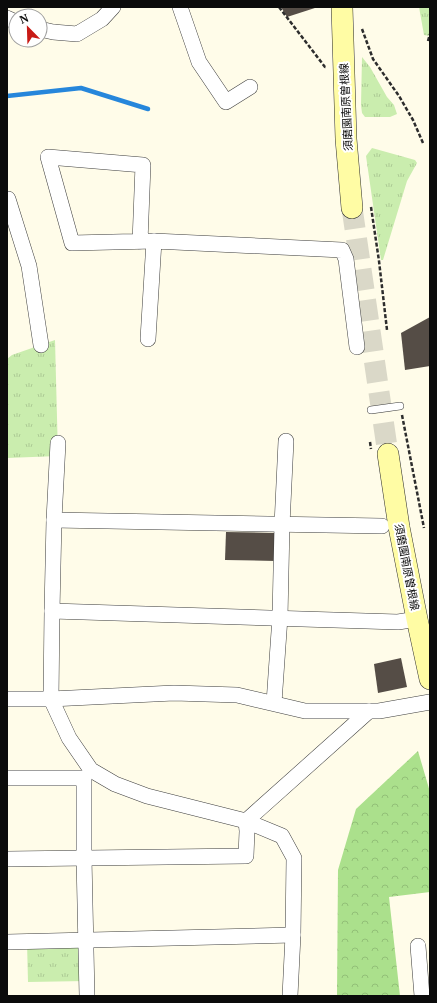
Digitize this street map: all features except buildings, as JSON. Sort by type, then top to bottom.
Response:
[{"type":"main road","name":"須磨園南原曽根線","points":[[342,7],[346,139],[361,206]]},
{"type":"main road","name":"須磨園南原曽根線","points":[[388,454],[399,527],[430,679]]},
{"type":"street","points":[[48,30],[76,34],[102,19],[113,7]]},
{"type":"street","points":[[180,7],[199,62],[226,102],[250,87]]},
{"type":"street","points":[[148,339],[147,242],[141,234],[143,165],[48,157],[72,243],[147,242],[342,250],[346,259],[357,348]]},
{"type":"street","points":[[7,199],[29,266],[41,345]]},
{"type":"street","points":[[274,704],[280,617],[286,441]]},
{"type":"street","points":[[58,443],[54,520],[51,699],[69,738],[91,770],[114,784],[147,796],[246,821],[282,836],[294,858],[293,935],[290,996]]},
{"type":"street","points":[[54,520],[382,526]]},
{"type":"street","points":[[52,611],[280,617],[398,622],[417,619]]},
{"type":"street","points":[[7,699],[51,699],[174,693],[237,695],[305,711],[379,711],[430,702]]},
{"type":"street","points":[[246,821],[369,711]]},
{"type":"street","points":[[7,778],[84,778],[87,996]]},
{"type":"street","points":[[7,859],[246,856],[246,821]]},
{"type":"street","points":[[7,942],[293,935]]},
{"type":"street","points":[[418,946],[422,996]]},
{"type":"lane","points":[[371,410],[400,406]]},
{"type":"path","points":[[279,7],[325,67],[330,68]]},
{"type":"path","points":[[362,29],[373,59],[399,96],[413,120],[423,143]]},
{"type":"path","points":[[428,41],[430,34]]},
{"type":"path","points":[[361,206],[379,261],[387,330]]},
{"type":"path","points":[[400,406],[424,528]]},
{"type":"green space","points":[[419,7],[430,7],[430,36],[424,35]]},
{"type":"green space","points":[[362,57],[370,67],[387,97],[394,105],[397,114],[390,117],[365,117],[362,113]]},
{"type":"green space","points":[[372,148],[415,160],[417,163],[407,181],[383,260],[381,260],[366,156]]},
{"type":"green space","points":[[55,340],[58,456],[7,458],[7,359],[12,355]]},
{"type":"green space","points":[[418,751],[430,792],[430,892],[389,897],[400,996],[337,996],[338,870],[356,809]]},
{"type":"green space","points":[[86,940],[86,981],[28,982],[27,942]]},
{"type":"waterway","points":[[7,96],[81,88],[148,109]]},
{"type":"tunnel","points":[[352,208],[388,454]]}]
